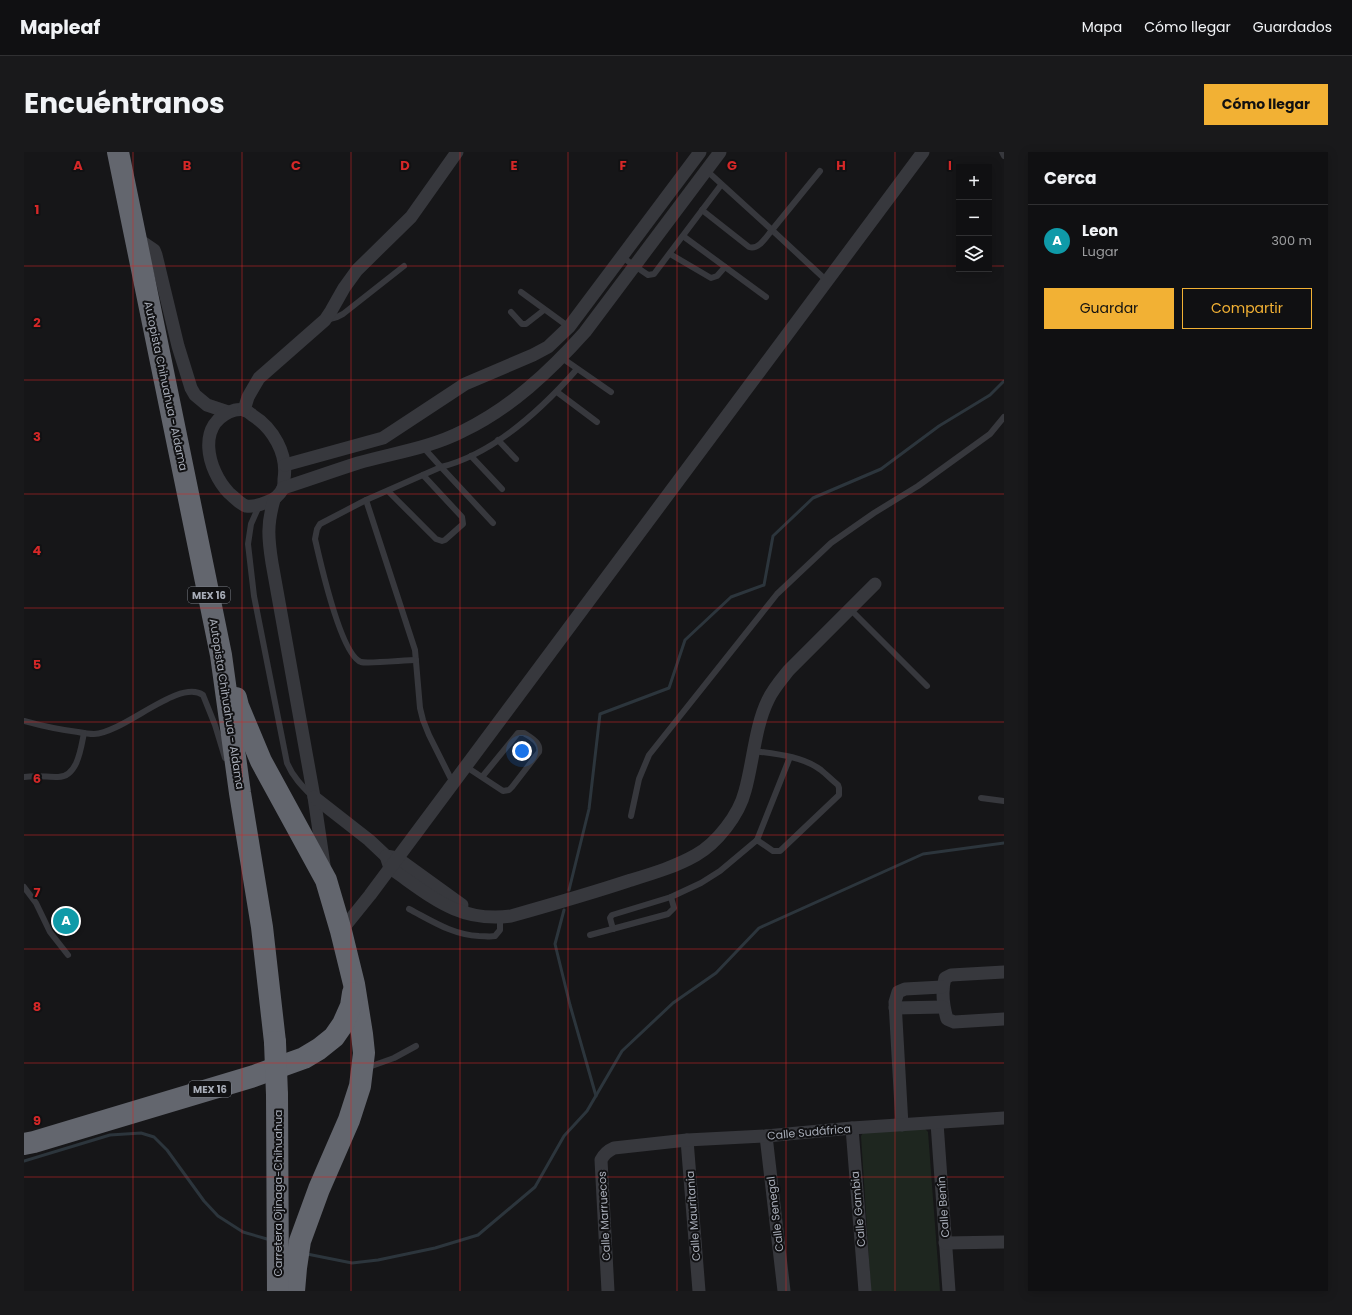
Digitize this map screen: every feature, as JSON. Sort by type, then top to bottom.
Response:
[{"type":"highway","name":"Autopista Chihuahua - Aldama","points":[[118,152],[221,655],[233,778],[262,927],[275,1042],[277,1094]]},
{"type":"highway","points":[[214,620],[226,654],[238,706],[261,761],[326,880],[341,931],[354,984],[362,1034],[364,1053],[360,1086],[349,1120],[319,1189],[300,1240],[294,1291]]},
{"type":"highway","name":"MEX 16","points":[[24,1144],[254,1076],[304,1058],[319,1049],[334,1037],[343,1024],[351,1006],[354,984]]},
{"type":"highway","name":"Carretera Ojinaga-Chihuahua","points":[[277,1094],[278,1291]]},
{"type":"street","points":[[244,410],[248,397],[259,378],[325,320],[356,270],[411,217],[457,152]]},
{"type":"street","points":[[285,465],[383,438],[465,384],[548,347],[569,327],[700,152]]},
{"type":"street","points":[[283,488],[318,475],[423,447],[463,432],[492,415],[523,393],[562,358],[585,332],[720,152]]},
{"type":"street","points":[[341,931],[391,861],[453,783],[923,152]]},
{"type":"street","points":[[135,237],[154,250],[156,255],[178,346],[191,388],[207,405],[228,412]]},
{"type":"street","points":[[274,500],[259,506],[245,506],[224,487],[215,475],[209,452],[209,436],[217,421],[228,412],[244,410],[258,419],[274,435],[281,449],[285,465],[283,488],[274,500],[268,528],[271,556],[314,797],[326,880]]},
{"type":"street","points":[[314,797],[369,840],[391,861],[440,902],[451,908],[478,916],[500,918],[512,916],[667,869],[697,855],[713,842],[725,829],[734,816],[745,793],[762,713],[777,684],[788,670],[875,584]]},
{"type":"street","points":[[1004,972],[950,975],[945,978],[942,986],[943,1007],[947,1019],[954,1022],[1004,1019]]},
{"type":"street","points":[[902,1125],[895,1002],[898,992],[905,989],[942,986]]},
{"type":"street","points":[[895,1008],[943,1007]]},
{"type":"street","name":"Calle Sudáfrica","points":[[614,1148],[687,1140],[766,1136],[852,1128],[1004,1118]]},
{"type":"street","name":"Calle Benín","points":[[937,1123],[949,1291]]},
{"type":"street","name":"Calle Gambia","points":[[852,1128],[864,1291]]},
{"type":"street","name":"Calle Senegal","points":[[766,1136],[784,1291]]},
{"type":"street","name":"Calle Mauritania","points":[[687,1140],[699,1291]]},
{"type":"street","name":"Calle Marruecos","points":[[608,1291],[601,1160],[608,1150],[614,1148]]},
{"type":"street","points":[[945,1242],[1004,1242]]},
{"type":"lane","points":[[1002,152],[1004,156]]},
{"type":"lane","points":[[706,170],[827,280]]},
{"type":"lane","points":[[702,210],[749,247],[755,248],[772,230],[820,171]]},
{"type":"lane","points":[[622,257],[648,275],[656,272],[721,185]]},
{"type":"lane","points":[[682,236],[766,297]]},
{"type":"lane","points":[[670,254],[711,278],[717,276],[725,266]]},
{"type":"lane","points":[[325,320],[343,314],[404,266]]},
{"type":"lane","points":[[521,292],[569,327]]},
{"type":"lane","points":[[511,312],[522,324],[526,324],[544,310]]},
{"type":"lane","points":[[562,358],[611,392]]},
{"type":"lane","points":[[416,660],[362,662],[357,660],[352,655],[332,605],[314,539],[320,524],[366,500],[441,467],[456,463],[471,456],[498,440],[540,408],[557,392],[577,369]]},
{"type":"lane","points":[[557,392],[597,422]]},
{"type":"lane","points":[[631,816],[639,779],[649,754],[777,594],[832,543],[874,513],[918,486],[990,434],[1004,417]]},
{"type":"lane","points":[[498,440],[516,459]]},
{"type":"lane","points":[[423,447],[493,523]]},
{"type":"lane","points":[[471,456],[502,489]]},
{"type":"lane","points":[[388,491],[436,539],[442,541],[445,540],[462,524],[462,517],[423,475]]},
{"type":"lane","points":[[366,500],[415,650],[420,708],[429,735],[453,783]]},
{"type":"lane","points":[[259,506],[251,524],[248,544],[254,596],[287,764],[302,787],[314,797]]},
{"type":"lane","points":[[850,609],[927,686]]},
{"type":"lane","points":[[24,721],[54,729],[94,734],[118,726],[179,693],[193,690],[203,695],[233,778]]},
{"type":"lane","points":[[24,777],[60,777],[68,774],[77,762],[84,733]]},
{"type":"lane","points":[[465,766],[503,791],[509,790],[539,752],[540,746],[524,733],[518,733],[482,777]]},
{"type":"lane","points":[[754,751],[790,757],[811,764],[838,785],[839,788],[839,795],[780,851],[773,851],[757,840]]},
{"type":"lane","points":[[613,929],[610,918],[612,915],[671,897],[700,883],[720,871],[757,840],[790,757]]},
{"type":"lane","points":[[981,798],[1004,801]]},
{"type":"lane","points":[[24,887],[36,903],[50,932],[68,955]]},
{"type":"lane","points":[[590,935],[668,914],[674,908],[671,897]]},
{"type":"lane","points":[[409,909],[456,933],[471,936],[495,936],[500,930],[500,918]]},
{"type":"lane","points":[[363,1069],[394,1058],[416,1046]]},
{"type":"shaded area","points":[[925,1129],[928,1132],[940,1291],[871,1291],[861,1136],[863,1133]]},
{"type":"waterway","points":[[569,890],[589,809],[600,714],[669,688],[685,640],[731,597],[764,585],[773,536],[813,498],[881,469],[939,426],[990,395],[1004,381]]},
{"type":"waterway","points":[[307,1254],[352,1263],[378,1260],[435,1248],[478,1235],[535,1187],[564,1136],[587,1111],[622,1051],[673,1003],[716,973],[759,928],[923,854],[1004,843]]},
{"type":"waterway","points":[[564,910],[555,944],[570,1005],[596,1096]]},
{"type":"waterway","points":[[24,1161],[110,1135],[141,1133],[154,1137],[167,1150],[204,1201],[218,1216],[243,1232],[267,1239]]},
{"type":"place","name":"Leon","points":[[66,921]]}]
